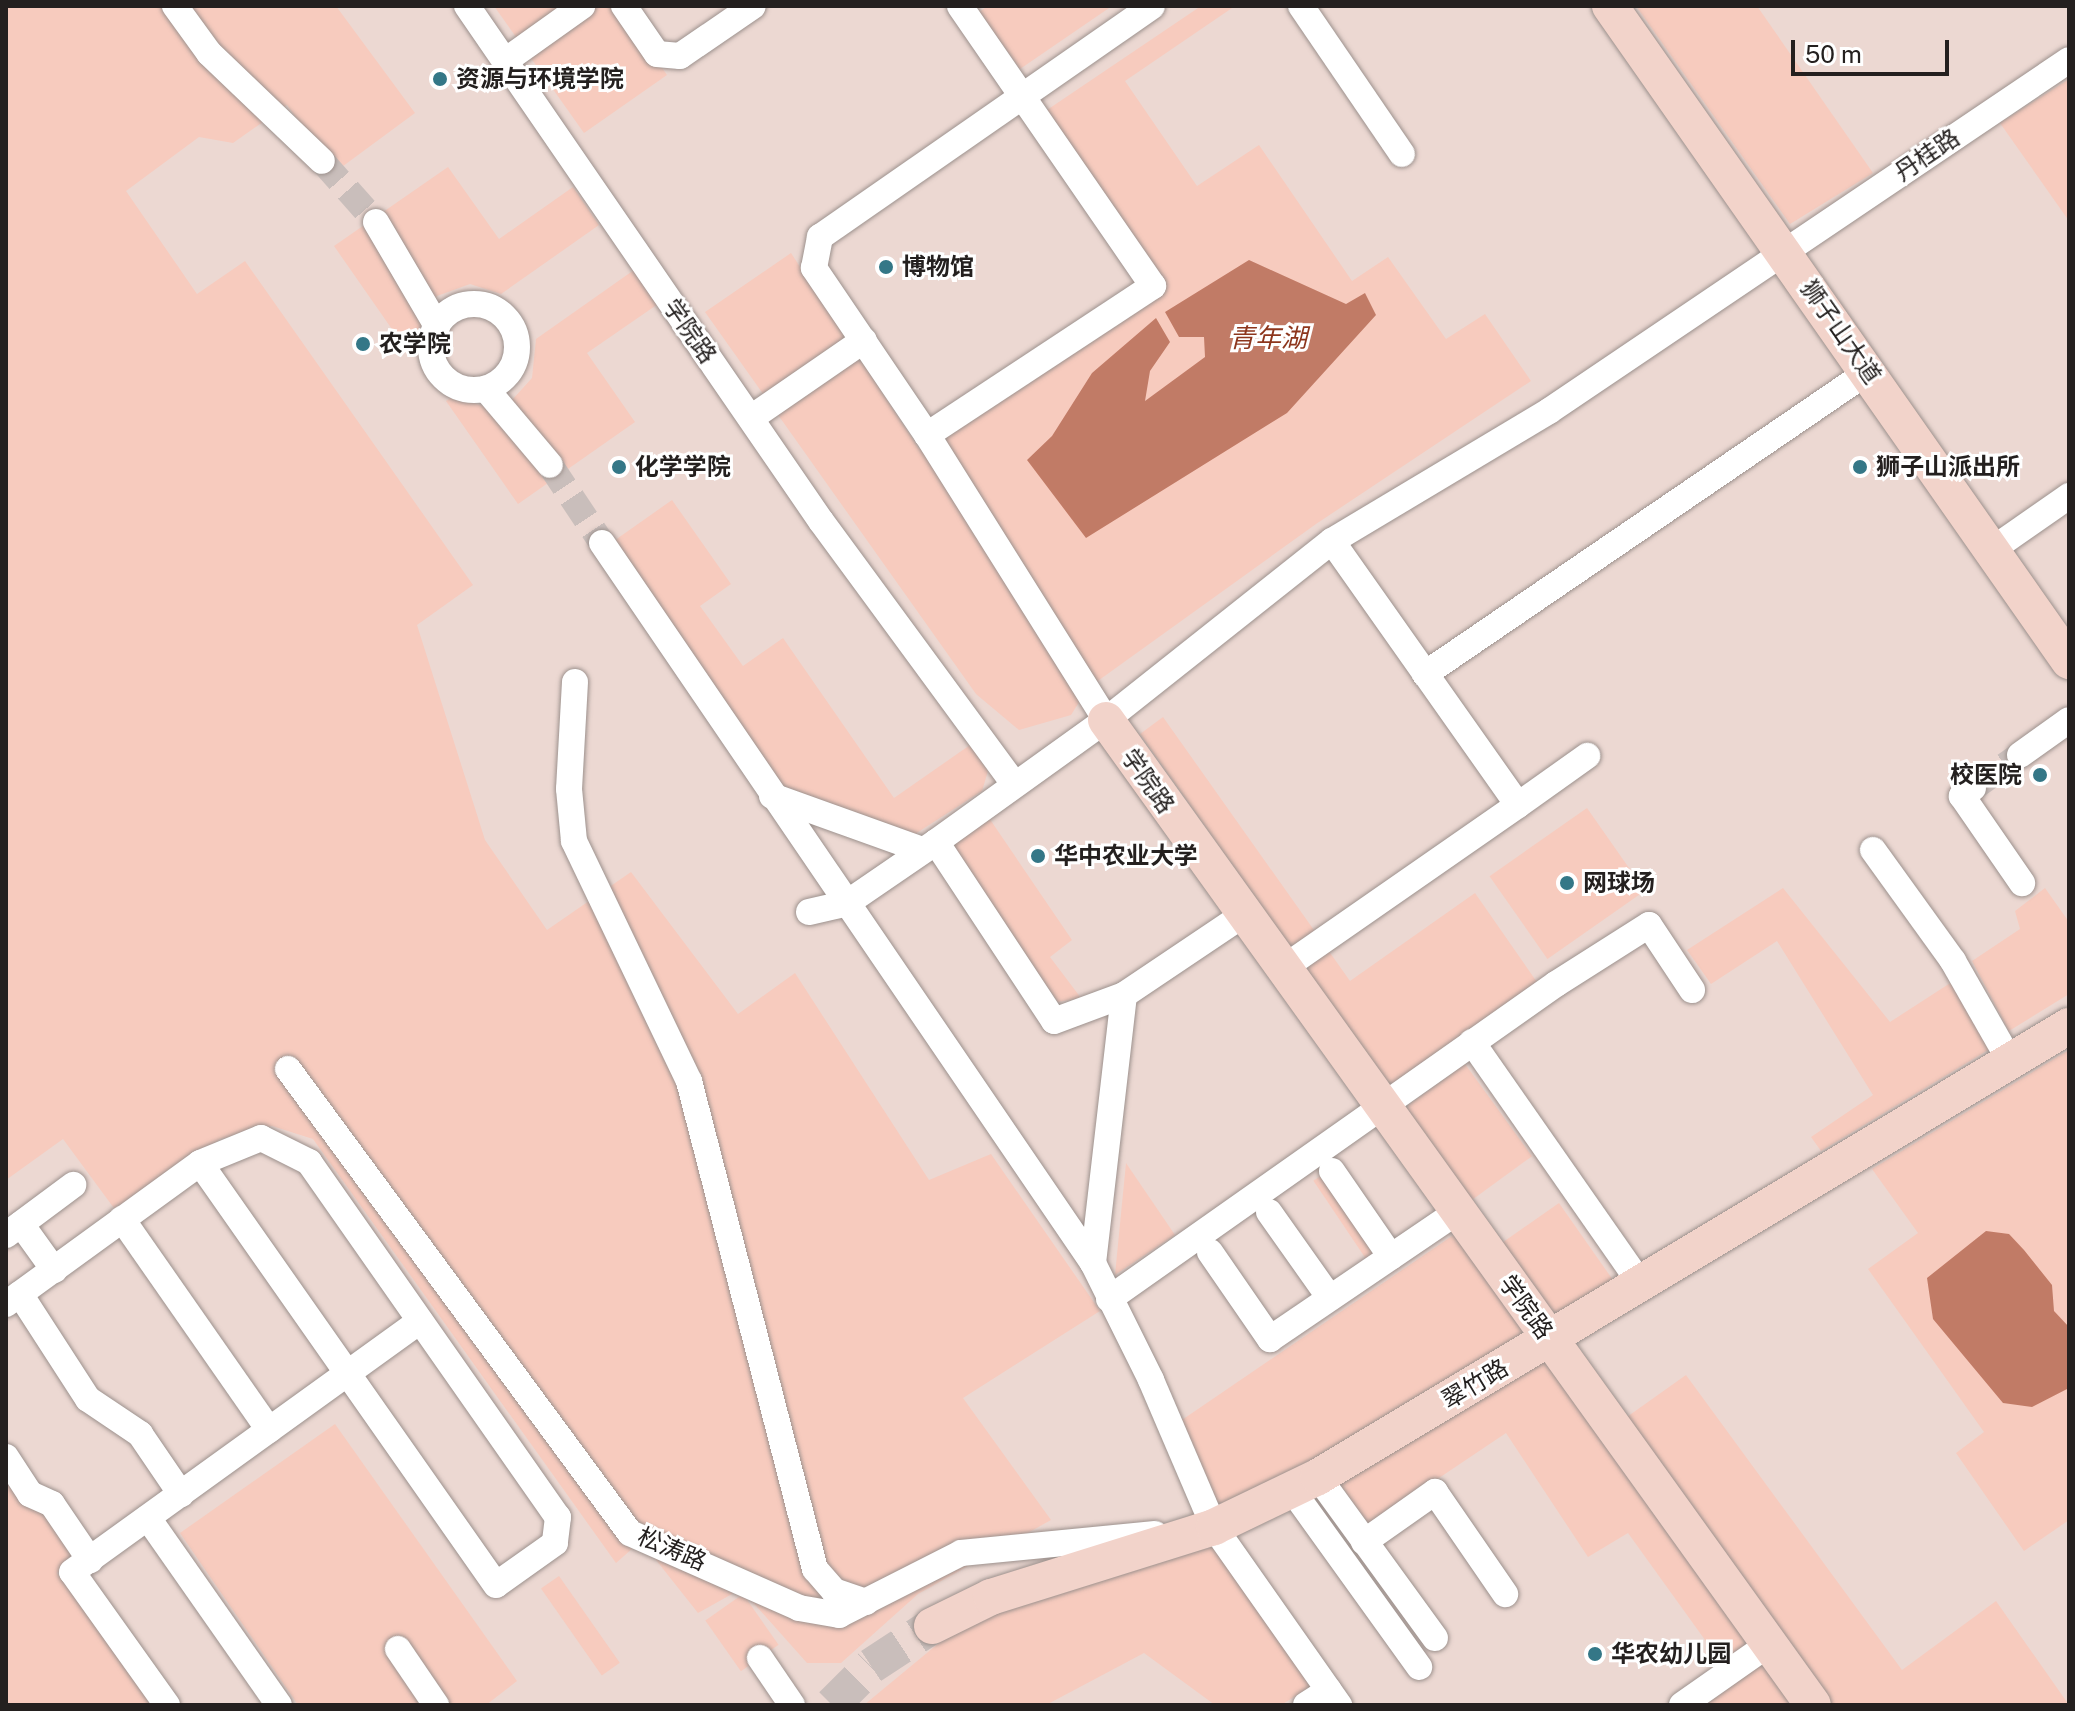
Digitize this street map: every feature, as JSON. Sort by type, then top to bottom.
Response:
[{"type":"street","points":[[175,6],[209,53],[322,161]]},
{"type":"street","name":"学院路","points":[[467,6],[751,418],[1014,784]]},
{"type":"street","points":[[505,61],[582,6]]},
{"type":"street","points":[[624,6],[657,54],[680,56],[753,6]]},
{"type":"street","points":[[927,435],[1153,286],[960,6]]},
{"type":"street","points":[[809,912],[847,903],[1106,720],[927,435],[814,268],[820,237],[1152,6]]},
{"type":"street","points":[[1301,6],[1402,154]]},
{"type":"street","name":"狮子山大道","points":[[1610,6],[1869,371],[2069,661]]},
{"type":"street","name":"丹桂路","points":[[1106,720],[1332,541],[1549,411],[2069,60]]},
{"type":"street","points":[[376,222],[437,326]]},
{"type":"street","points":[[472,304],[487,306],[509,322],[515,335],[515,362],[508,374],[486,389],[471,390],[445,379],[432,354],[437,326],[459,307],[472,304]]},
{"type":"street","points":[[751,418],[864,340]]},
{"type":"street","points":[[1425,674],[1869,371]]},
{"type":"street","points":[[486,389],[550,465]]},
{"type":"street","points":[[1993,549],[2069,496]]},
{"type":"street","points":[[1332,541],[1518,805]]},
{"type":"street","points":[[602,543],[1093,1263],[1151,1380],[1214,1527],[1334,1697],[1306,1705]]},
{"type":"street","points":[[575,682],[569,789],[574,841],[689,1081],[815,1569],[834,1591],[866,1602]]},
{"type":"street","name":"学院路","points":[[1106,720],[1243,915],[1813,1705]]},
{"type":"street","points":[[2020,755],[2069,720]]},
{"type":"street","points":[[1282,969],[1587,756]]},
{"type":"street","points":[[1973,788],[1962,796],[2022,883]]},
{"type":"street","points":[[772,796],[927,845],[1054,1021],[1124,995],[1243,915]]},
{"type":"street","points":[[1873,850],[1953,961],[2010,1061]]},
{"type":"street","points":[[1109,1299],[1472,1042],[1649,925],[1692,990]]},
{"type":"street","points":[[1093,1263],[1124,995]]},
{"type":"street","name":"翠竹路","points":[[932,1626],[991,1597],[1214,1527],[1305,1483],[1642,1286],[2069,1026]]},
{"type":"street","points":[[1472,1042],[1642,1286]]},
{"type":"street","name":"松涛路","points":[[288,1069],[630,1533],[799,1608],[839,1615],[961,1553],[1214,1527]]},
{"type":"street","points":[[181,1494],[140,1434],[88,1399],[13,1299],[200,1163],[261,1138],[309,1162],[558,1517],[555,1543],[496,1585],[200,1163]]},
{"type":"street","points":[[1332,1171],[1391,1257]]},
{"type":"street","points":[[54,1270],[13,1229],[73,1185]]},
{"type":"street","points":[[1269,1212],[1330,1298]]},
{"type":"street","points":[[1210,1252],[1270,1339],[1457,1212]]},
{"type":"street","points":[[122,1219],[269,1430]]},
{"type":"street","points":[[167,1705],[72,1572],[420,1321]]},
{"type":"street","points":[[6,1457],[30,1494],[52,1504],[90,1560]]},
{"type":"street","points":[[1305,1483],[1364,1542],[1435,1638]]},
{"type":"street","points":[[1305,1483],[1419,1667]]},
{"type":"street","points":[[1364,1542],[1435,1492],[1505,1594]]},
{"type":"street","points":[[148,1518],[279,1705]]},
{"type":"street","points":[[1682,1705],[1769,1644]]},
{"type":"street","points":[[398,1649],[436,1705]]},
{"type":"street","points":[[760,1658],[792,1705]]},
{"type":"shaded area","name":"华中农业大学","points":[[6,6],[2069,6],[2069,1705],[6,1705]]},
{"type":"shaded area","points":[[6,6],[336,6],[415,113],[335,172],[287,105],[233,143],[199,137],[126,191],[197,294],[245,261],[473,585],[417,625],[485,840],[547,930],[631,872],[738,1014],[795,973],[929,1180],[991,1154],[1100,1311],[963,1398],[1051,1520],[918,1594],[841,1663],[807,1663],[741,1589],[698,1613],[641,1541],[616,1563],[313,1139],[272,1126],[220,1139],[119,1215],[63,1139],[6,1180]]},
{"type":"shaded area","points":[[494,6],[619,6],[667,75],[584,133]]},
{"type":"shaded area","points":[[988,6],[1112,6],[1020,69],[979,12]]},
{"type":"shaded area","points":[[1201,6],[1235,6],[1125,81],[1197,186],[1259,145],[1352,281],[1388,257],[1446,339],[1485,314],[1531,381],[1316,524],[1088,688],[1071,715],[1019,730],[976,694],[705,312],[791,253],[919,449],[1166,289],[1044,112]]},
{"type":"shaded area","points":[[1636,6],[1757,6],[1873,173],[1790,224]]},
{"type":"shaded area","points":[[2069,79],[2069,221],[2000,123]]},
{"type":"shaded area","points":[[448,167],[499,239],[573,187],[599,225],[501,294],[470,284],[437,296],[422,315],[418,350],[410,355],[334,246]]},
{"type":"shaded area","points":[[634,270],[658,304],[587,353],[635,422],[518,504],[446,401],[452,397],[487,407],[512,400],[532,378],[536,339]]},
{"type":"shaded area","points":[[672,500],[731,584],[700,606],[743,666],[783,638],[894,798],[970,745],[988,771],[982,791],[915,834],[782,789],[611,543]]},
{"type":"shaded area","points":[[1163,717],[1350,981],[1475,893],[1539,985],[1391,1090],[1140,734]]},
{"type":"shaded area","name":"网球场","points":[[1587,808],[1645,891],[1547,959],[1490,876]]},
{"type":"shaded area","points":[[987,815],[1072,940],[1050,957],[1081,998],[1058,1002],[949,845]]},
{"type":"shaded area","points":[[1783,888],[1890,1022],[1958,978],[1993,1047],[1821,1151],[1811,1137],[1873,1095],[1777,941],[1711,984],[1687,950]]},
{"type":"shaded area","points":[[2045,888],[2069,922],[2069,994],[2009,1031],[1972,961],[2020,929],[2015,911]]},
{"type":"shaded area","points":[[2069,1050],[2069,1520],[2024,1551],[1956,1453],[1984,1432],[1868,1269],[1918,1233],[1872,1169]]},
{"type":"shaded area","points":[[1465,1064],[1532,1156],[1471,1201],[1404,1109]]},
{"type":"shaded area","points":[[1126,1163],[1175,1235],[1115,1275]]},
{"type":"shaded area","points":[[1325,1173],[1379,1253],[1367,1260],[1313,1181]]},
{"type":"shaded area","points":[[1559,1203],[1619,1289],[1555,1334],[1494,1248]]},
{"type":"shaded area","points":[[1455,1234],[1527,1337],[1319,1459],[1218,1507],[1176,1424]]},
{"type":"shaded area","points":[[1544,1358],[1794,1705],[1705,1705],[1736,1683],[1628,1533],[1588,1557],[1506,1433],[1369,1525],[1338,1481]]},
{"type":"shaded area","points":[[1686,1375],[1902,1670],[1996,1601],[2069,1705],[1823,1705],[1617,1424]]},
{"type":"shaded area","points":[[335,1424],[517,1681],[486,1705],[298,1705],[180,1533]]},
{"type":"shaded area","points":[[6,1473],[46,1508],[79,1556],[57,1573],[153,1705],[6,1705]]},
{"type":"shaded area","points":[[1225,1544],[1320,1681],[1281,1705],[1215,1705],[1144,1653],[1046,1705],[864,1705],[974,1614],[1055,1586]]},
{"type":"shaded area","points":[[559,1576],[620,1663],[602,1675],[541,1589]]},
{"type":"shaded area","points":[[743,1594],[779,1645],[741,1671],[705,1620]]},
{"type":"water","name":"青年湖","points":[[1249,260],[1346,304],[1365,293],[1376,315],[1287,413],[1086,538],[1027,460],[1052,436],[1092,373],[1156,318],[1170,342],[1150,371],[1145,401],[1205,357],[1204,337],[1179,337],[1165,312]]},
{"type":"water","points":[[1986,1231],[2009,1234],[2024,1250],[2052,1285],[2054,1311],[2069,1327],[2069,1388],[2032,1407],[2003,1403],[1933,1319],[1927,1278]]},
{"type":"tunnel","points":[[322,161],[376,222]]},
{"type":"tunnel","points":[[550,465],[602,543]]},
{"type":"tunnel","points":[[1973,788],[2020,755]]},
{"type":"tunnel","points":[[832,1705],[871,1666],[932,1626]]},
{"type":"place","name":"资源与环境学院","points":[[440,79]]},
{"type":"place","name":"博物馆","points":[[886,267]]},
{"type":"place","name":"农学院","points":[[363,344]]},
{"type":"place","name":"化学学院","points":[[619,467]]},
{"type":"place","name":"狮子山派出所","points":[[1860,467]]},
{"type":"place","name":"校医院","points":[[2040,775]]},
{"type":"place","name":"华中农业大学","points":[[1038,856]]},
{"type":"place","name":"网球场","points":[[1567,883]]},
{"type":"place","name":"华农幼儿园","points":[[1595,1654]]}]
